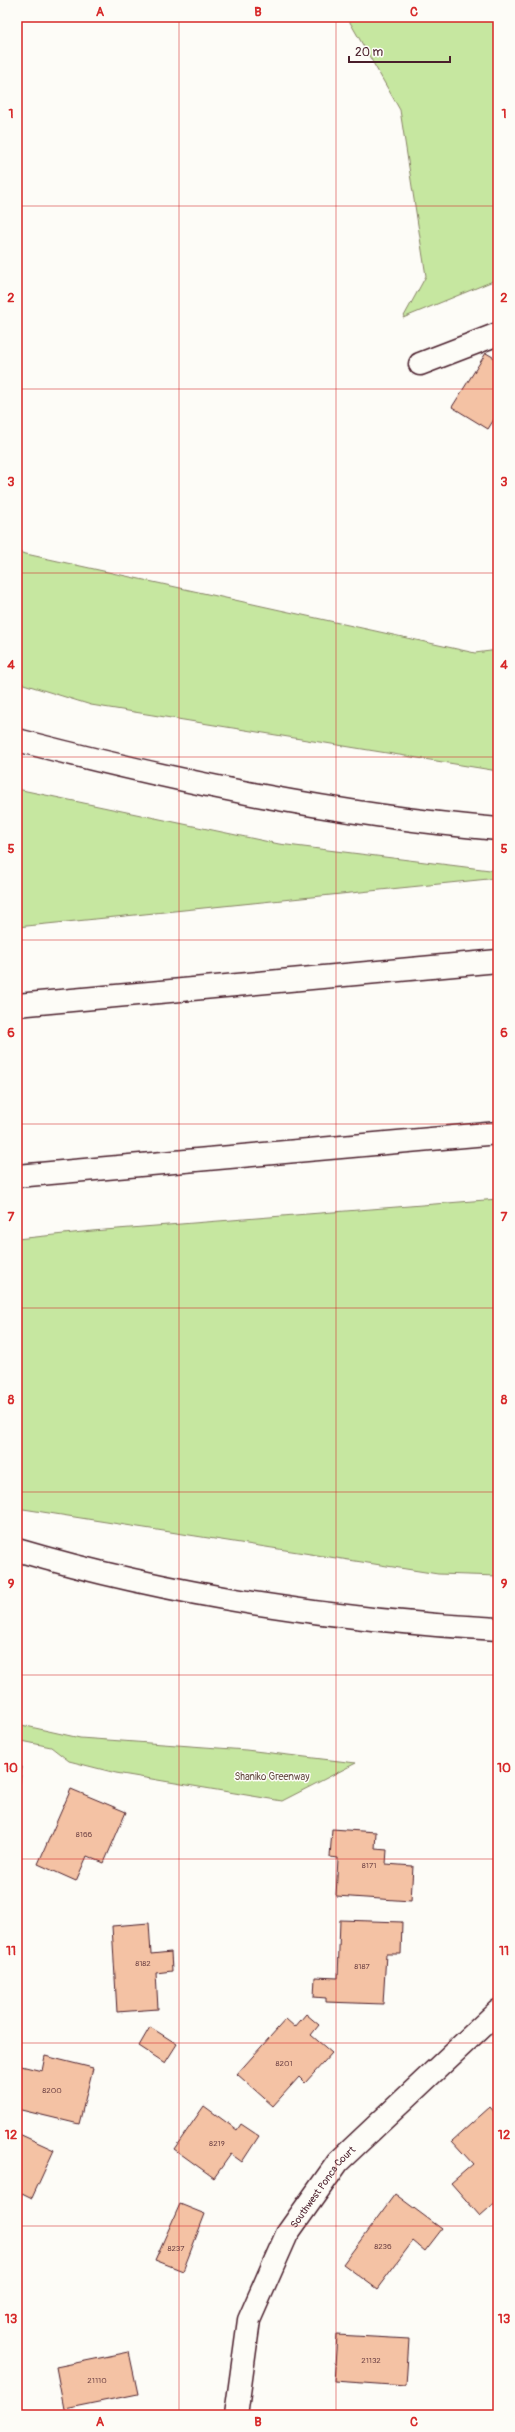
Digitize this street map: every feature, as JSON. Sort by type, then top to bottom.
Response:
[{"type":"main road","points":[[420,364],[498,334]]},
{"type":"main road","points":[[17,740],[91,759],[247,794],[446,824],[498,829]]},
{"type":"main road","points":[[17,1005],[498,961]]},
{"type":"main road","points":[[17,1176],[498,1133]]},
{"type":"main road","points":[[17,1550],[49,1560],[204,1594],[320,1613],[447,1627],[498,1629]]},
{"type":"main road","name":"Southwest Ponca Court","points":[[236,2415],[249,2320],[287,2234],[338,2162],[498,2011]]},
{"type":"green space","points":[[347,17],[498,17],[498,279],[403,318],[426,276],[400,110]]},
{"type":"green space","points":[[17,552],[475,653],[498,650],[498,771],[91,705],[17,682]]},
{"type":"green space","points":[[17,789],[279,844],[498,871],[498,878],[17,927]]},
{"type":"green space","points":[[498,1199],[498,1576],[438,1574],[17,1508],[17,1239],[92,1231]]},
{"type":"green space","name":"Shaniko Greenway","points":[[17,1724],[80,1738],[246,1750],[356,1763],[282,1801],[116,1773],[69,1761],[51,1747],[17,1740]]},
{"type":"building","points":[[486,353],[498,360],[498,413],[488,429],[452,407]]},
{"type":"building","points":[[17,1766],[22,1767],[17,1800]]},
{"type":"building","points":[[71,1789],[126,1812],[104,1863],[87,1856],[76,1881],[38,1864]]},
{"type":"building","points":[[332,1829],[376,1832],[375,1849],[387,1850],[386,1864],[413,1866],[411,1901],[336,1896],[338,1858],[330,1857]]},
{"type":"building","points":[[340,1920],[402,1922],[401,1954],[386,1954],[383,2004],[326,2002],[326,1998],[314,1997],[315,1977],[338,1978]]},
{"type":"building","points":[[149,1923],[151,1954],[171,1952],[172,1971],[156,1973],[158,2009],[117,2012],[112,1926]]},
{"type":"building","points":[[306,2014],[319,2025],[311,2035],[332,2053],[305,2083],[299,2077],[273,2106],[237,2074],[286,2019],[295,2027]]},
{"type":"building","points":[[150,2027],[177,2044],[165,2063],[139,2046]]},
{"type":"building","points":[[45,2056],[93,2068],[79,2124],[17,2109],[17,2065],[42,2071]]},
{"type":"building","points":[[204,2106],[237,2130],[241,2124],[259,2136],[242,2162],[231,2154],[214,2178],[174,2149]]},
{"type":"building","points":[[490,2107],[498,2116],[498,2200],[480,2216],[451,2183],[473,2164],[452,2141]]},
{"type":"building","points":[[17,2133],[54,2150],[32,2198],[22,2193],[17,2205]]},
{"type":"building","points":[[395,2194],[442,2229],[425,2251],[413,2241],[377,2289],[343,2264]]},
{"type":"building","points":[[180,2204],[205,2214],[183,2271],[155,2260]]},
{"type":"building","points":[[337,2335],[409,2339],[406,2386],[334,2381]]},
{"type":"building","points":[[129,2352],[138,2394],[64,2409],[56,2367]]}]
